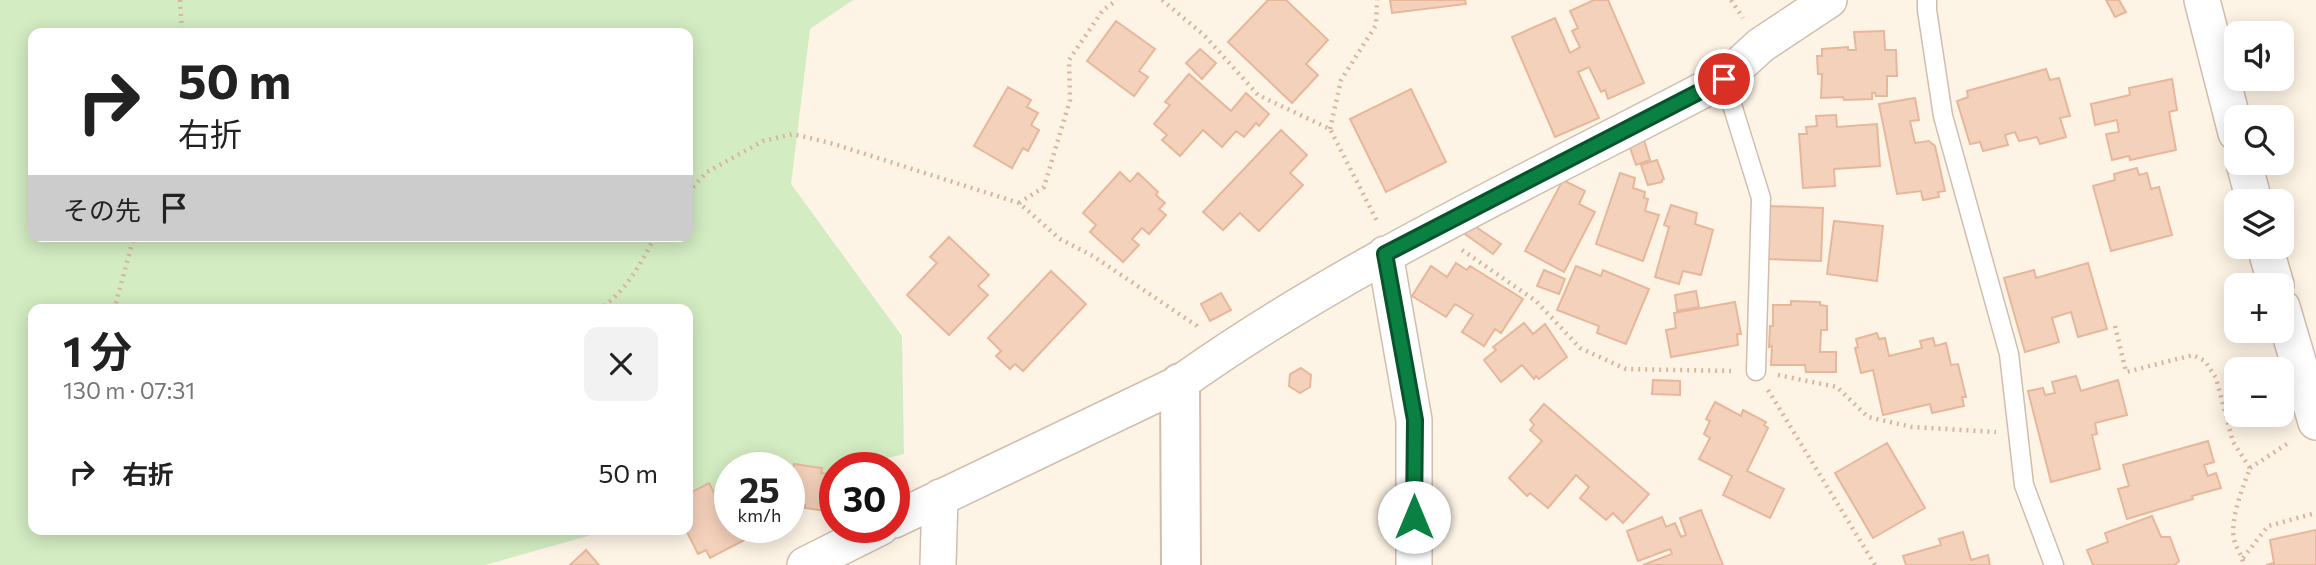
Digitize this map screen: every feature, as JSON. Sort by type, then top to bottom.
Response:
[{"type":"street","points":[[910,512],[1181,383],[1214,359],[1385,254],[1724,79],[1761,45],[1829,0]]},
{"type":"street","points":[[2202,0],[2229,105]]},
{"type":"street","points":[[1385,254],[1415,420],[1414,565]]},
{"type":"street","points":[[2289,343],[2305,431]]},
{"type":"street","points":[[1181,383],[1181,565]]},
{"type":"street","points":[[938,565],[940,497]]},
{"type":"street","points":[[805,565],[849,543]]},
{"type":"lane","points":[[1927,0],[1943,116],[2008,354],[2024,485],[2054,565]]},
{"type":"lane","points":[[1724,79],[1761,198],[1756,371]]},
{"type":"path","points":[[180,0],[182,28]]},
{"type":"path","points":[[1019,203],[1044,187],[1070,100],[1069,60],[1103,10],[1117,0]]},
{"type":"path","points":[[1162,0],[1204,35],[1258,96],[1330,129],[1381,229],[1385,254]]},
{"type":"path","points":[[1330,129],[1341,80],[1376,25],[1377,0]]},
{"type":"path","points":[[693,187],[707,172],[763,141],[793,134],[834,144],[1019,203],[1060,239],[1093,256],[1198,326],[1214,359]]},
{"type":"path","points":[[1431,230],[1536,301],[1580,348],[1626,369],[1756,371],[1838,387],[1868,417],[1912,428],[2017,433]]},
{"type":"path","points":[[116,304],[132,242]]},
{"type":"path","points":[[607,304],[638,269],[652,242]]},
{"type":"path","points":[[2115,326],[2126,372],[2193,355],[2205,360],[2216,378],[2233,442],[2250,468]]},
{"type":"path","points":[[1756,371],[1875,565]]},
{"type":"path","points":[[2243,565],[2243,558],[2234,538],[2237,507],[2250,468],[2305,431]]},
{"type":"path","points":[[2243,558],[2268,526],[2316,513]]},
{"type":"green space","points":[[0,0],[853,0],[810,29],[791,184],[902,336],[904,452],[819,452],[819,475],[805,479],[805,452],[714,452],[714,502],[693,508],[693,304],[28,304],[28,535],[591,535],[485,565],[0,565]]},
{"type":"building","points":[[1268,0],[1286,0],[1328,40],[1306,64],[1318,75],[1292,103],[1228,42]]},
{"type":"building","points":[[1390,0],[1465,0],[1466,4],[1392,13]]},
{"type":"building","points":[[1594,0],[1608,0],[1644,83],[1608,99],[1605,90],[1601,92],[1589,67],[1578,72],[1599,118],[1555,137],[1512,37],[1555,18],[1570,53],[1580,47],[1572,31],[1578,28],[1570,11]]},
{"type":"building","points":[[2106,0],[2119,0],[2126,12],[2115,17]]},
{"type":"building","points":[[1116,21],[1155,49],[1139,71],[1148,77],[1134,96],[1087,61]]},
{"type":"building","points":[[1884,31],[1885,50],[1896,50],[1897,76],[1887,76],[1887,96],[1876,96],[1872,93],[1872,99],[1821,98],[1822,74],[1818,74],[1817,56],[1822,56],[1822,49],[1848,47],[1848,50],[1856,50],[1854,32]]},
{"type":"building","points":[[1200,49],[1216,63],[1202,79],[1186,63]]},
{"type":"building","points":[[2046,69],[2050,80],[2059,78],[2070,116],[2060,118],[2066,137],[2040,144],[2037,137],[2019,141],[2015,132],[2005,135],[2008,145],[1983,151],[1980,142],[1970,144],[1957,101],[1968,97],[1967,91]]},
{"type":"building","points":[[1189,74],[1231,111],[1246,93],[1269,114],[1259,126],[1256,123],[1244,137],[1236,131],[1222,147],[1203,130],[1180,156],[1162,140],[1167,135],[1154,124],[1170,105],[1165,102]]},
{"type":"building","points":[[2172,79],[2177,110],[2169,112],[2176,150],[2130,160],[2129,156],[2112,160],[2106,134],[2119,132],[2117,120],[2095,125],[2091,104],[2130,95],[2129,88]]},
{"type":"building","points":[[1008,87],[1031,100],[1027,107],[1038,113],[1031,125],[1039,130],[1028,151],[1023,148],[1012,168],[974,146]]},
{"type":"building","points":[[1411,89],[1446,162],[1386,192],[1350,119]]},
{"type":"building","points":[[1915,98],[1919,120],[1910,121],[1915,143],[1929,141],[1935,146],[1945,191],[1938,192],[1939,197],[1923,200],[1921,191],[1897,194],[1879,104]]},
{"type":"building","points":[[1836,115],[1837,127],[1877,124],[1880,166],[1834,169],[1835,186],[1803,188],[1799,134],[1807,134],[1806,127],[1817,126],[1816,116]]},
{"type":"building","points":[[1281,130],[1307,155],[1290,173],[1303,185],[1259,231],[1240,213],[1223,230],[1203,212]]},
{"type":"building","points":[[1644,140],[1650,160],[1636,165],[1629,145]]},
{"type":"building","points":[[1657,160],[1664,179],[1662,182],[1648,185],[1641,165]]},
{"type":"building","points":[[2137,168],[2139,175],[2147,173],[2151,189],[2159,187],[2172,235],[2111,251],[2093,186],[2115,180],[2114,174]]},
{"type":"building","points":[[1120,172],[1130,182],[1138,173],[1158,192],[1156,195],[1165,203],[1159,209],[1166,215],[1149,234],[1142,228],[1132,239],[1139,245],[1123,262],[1090,232],[1096,225],[1083,213]]},
{"type":"building","points":[[1620,173],[1635,178],[1633,188],[1645,192],[1644,198],[1648,199],[1645,211],[1659,215],[1643,261],[1596,244]]},
{"type":"building","points":[[1563,180],[1585,191],[1579,204],[1595,212],[1564,272],[1525,251]]},
{"type":"building","points":[[1671,205],[1697,213],[1695,224],[1713,230],[1701,275],[1683,271],[1679,284],[1655,277],[1669,227],[1664,225]]},
{"type":"building","points":[[1769,206],[1823,208],[1821,261],[1767,259]]},
{"type":"building","points":[[1834,221],[1883,226],[1877,281],[1827,274]]},
{"type":"building","points":[[1473,225],[1501,244],[1493,254],[1465,234]]},
{"type":"building","points":[[949,237],[989,275],[978,286],[988,295],[949,335],[907,295],[937,263],[930,257]]},
{"type":"building","points":[[1456,263],[1467,270],[1470,266],[1523,299],[1501,333],[1495,329],[1484,346],[1462,332],[1473,315],[1455,304],[1446,317],[1412,296],[1431,266],[1447,277]]},
{"type":"building","points":[[2088,263],[2107,329],[2078,337],[2071,312],[2052,318],[2059,342],[2025,352],[2004,278],[2034,270],[2036,278]]},
{"type":"building","points":[[1576,266],[1601,276],[1603,270],[1649,289],[1626,344],[1597,333],[1599,326],[1557,310]]},
{"type":"building","points":[[1544,270],[1565,279],[1559,294],[1537,286]]},
{"type":"building","points":[[1051,271],[1086,304],[1023,371],[1015,364],[1010,369],[996,356],[1001,351],[988,338]]},
{"type":"building","points":[[1696,291],[1699,307],[1677,311],[1675,295]]},
{"type":"building","points":[[1221,293],[1231,310],[1210,321],[1201,304]]},
{"type":"building","points":[[1791,301],[1820,302],[1820,305],[1827,306],[1827,330],[1821,330],[1820,352],[1836,352],[1836,372],[1806,372],[1805,365],[1771,365],[1772,346],[1769,347],[1773,305],[1791,305]]},
{"type":"building","points":[[1735,302],[1741,334],[1737,334],[1738,345],[1671,357],[1666,330],[1676,328],[1674,313]]},
{"type":"building","points":[[1524,323],[1533,334],[1545,324],[1567,357],[1539,379],[1536,376],[1534,379],[1522,365],[1501,382],[1484,360],[1496,350],[1493,347]]},
{"type":"building","points":[[1877,333],[1879,339],[1885,338],[1889,356],[1922,348],[1920,341],[1933,338],[1935,346],[1946,343],[1951,365],[1958,364],[1966,397],[1962,397],[1964,406],[1932,413],[1930,404],[1883,415],[1873,370],[1861,373],[1855,348],[1858,347],[1856,339]]},
{"type":"building","points":[[1301,368],[1311,375],[1310,387],[1300,393],[1289,386],[1290,374]]},
{"type":"building","points":[[2076,376],[2081,391],[2118,380],[2127,415],[2095,423],[2097,434],[2092,435],[2100,469],[2051,482],[2028,391],[2043,388],[2045,395],[2055,393],[2052,382]]},
{"type":"building","points":[[1653,380],[1680,381],[1680,395],[1652,394]]},
{"type":"building","points":[[1715,402],[1741,416],[1743,410],[1766,422],[1764,425],[1768,428],[1747,471],[1784,489],[1770,518],[1723,495],[1732,476],[1699,459],[1710,438],[1704,434],[1710,421],[1706,419]]},
{"type":"building","points":[[1544,404],[1649,494],[1623,523],[1613,513],[1606,520],[1580,498],[1589,487],[1576,475],[1548,508],[1530,493],[1527,496],[1509,478],[1542,441],[1530,430],[1534,425],[1530,420]]},
{"type":"building","points":[[2208,441],[2214,462],[2204,465],[2208,476],[2216,473],[2221,488],[2127,519],[2118,489],[2129,486],[2123,465]]},
{"type":"building","points":[[1887,443],[1925,508],[1873,538],[1835,473]]},
{"type":"building","points":[[805,466],[819,468],[819,510],[805,508]]},
{"type":"building","points":[[709,483],[714,493],[714,543],[739,543],[710,558],[706,550],[698,554],[688,535],[693,535],[693,491]]},
{"type":"building","points":[[1701,510],[1723,565],[1643,565],[1672,554],[1670,549],[1638,561],[1627,531],[1662,517],[1666,527],[1675,523],[1681,537],[1686,535],[1680,518]]},
{"type":"building","points":[[2152,516],[2161,537],[2170,537],[2179,561],[2175,565],[2093,565],[2087,550],[2108,542],[2105,533]]},
{"type":"building","points":[[2316,530],[2316,565],[2266,565],[2274,563],[2270,540]]},
{"type":"building","points":[[1963,532],[1971,560],[1988,555],[1990,565],[1906,565],[1903,556],[1941,545],[1939,539]]},
{"type":"building","points":[[586,550],[599,565],[570,565]]},
{"type":"route","points":[[1414,517],[1415,420],[1385,254],[1724,79]]}]
